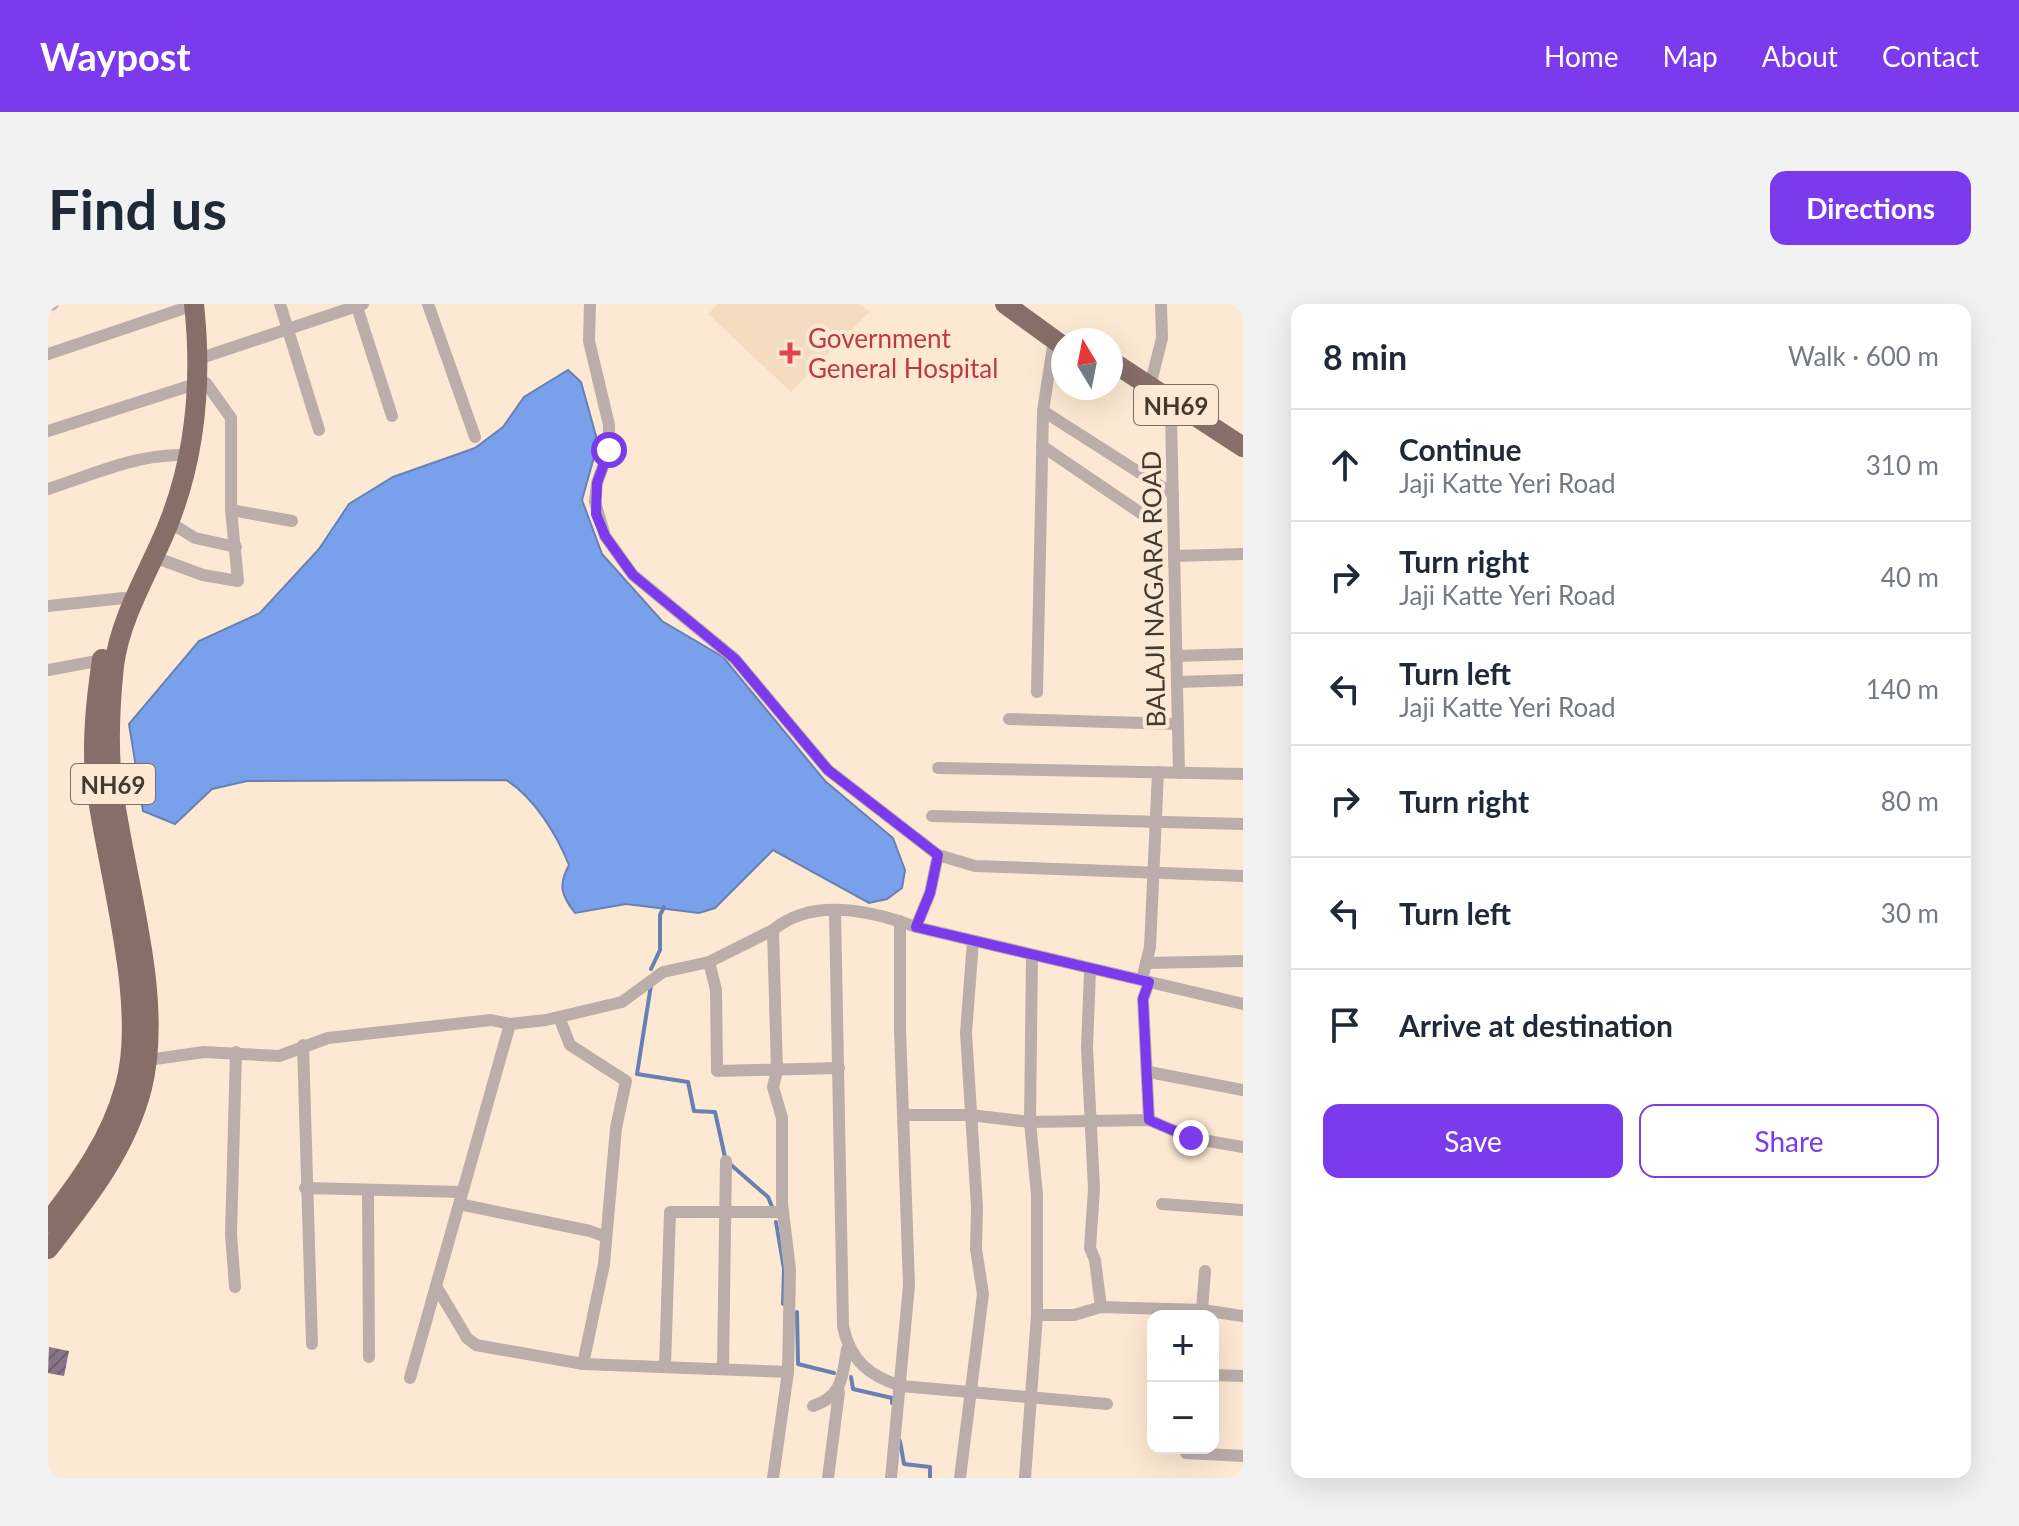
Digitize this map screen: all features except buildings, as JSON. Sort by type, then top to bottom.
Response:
[{"type":"highway","points":[[1005,304],[1051,338]]},
{"type":"highway","points":[[1025,304],[1060,328]]},
{"type":"highway","name":"NH69","points":[[48,1249],[95,1189],[119,1149],[142,1089],[96,783],[96,701],[102,660],[124,598],[161,519],[178,455],[198,359],[185,306]]},
{"type":"highway","name":"NH69","points":[[48,1222],[81,1180],[104,1142],[149,1028],[141,953],[112,781],[109,734],[117,651],[169,522],[189,457],[191,386],[185,306]]},
{"type":"highway","name":"NH69","points":[[1123,369],[1150,386],[1173,410],[1243,462]]},
{"type":"highway","name":"NH69","points":[[1123,383],[1243,447]]},
{"type":"street","points":[[280,304],[319,430]]},
{"type":"street","points":[[428,304],[475,437]]},
{"type":"street","points":[[590,304],[589,341],[609,425],[609,450],[597,483],[595,502],[605,536],[633,575],[735,659],[828,770],[938,855],[975,866],[1243,876]]},
{"type":"street","points":[[1150,386],[1162,338],[1161,304]]},
{"type":"street","points":[[198,359],[359,305],[392,416]]},
{"type":"street","points":[[48,354],[185,306]]},
{"type":"street","points":[[1037,692],[1043,411],[1051,375]]},
{"type":"street","points":[[48,431],[206,383],[231,418],[231,510],[238,581],[203,575],[154,557]]},
{"type":"street","name":"BALAJI NAGARA ROAD","points":[[1173,410],[1179,773]]},
{"type":"street","points":[[1043,411],[1173,494]]},
{"type":"street","points":[[1042,446],[1151,520]]},
{"type":"street","points":[[48,489],[152,455],[178,455]]},
{"type":"street","points":[[231,510],[292,521]]},
{"type":"street","points":[[169,522],[195,538],[236,547]]},
{"type":"street","points":[[1174,556],[1243,554]]},
{"type":"street","points":[[48,606],[124,598]]},
{"type":"street","points":[[1176,656],[1243,654]]},
{"type":"street","points":[[48,670],[102,660]]},
{"type":"street","points":[[1177,682],[1243,680]]},
{"type":"street","points":[[1009,719],[1178,724]]},
{"type":"street","points":[[938,768],[1243,774]]},
{"type":"street","points":[[1149,1120],[1143,999],[1154,873],[1158,772]]},
{"type":"street","points":[[932,816],[1243,824]]},
{"type":"street","points":[[916,927],[930,893],[938,855]]},
{"type":"street","points":[[138,1061],[204,1052],[279,1056],[328,1038],[424,1025],[461,1026],[491,1020],[510,1024],[559,1017],[622,1002],[663,972],[709,962],[773,930],[786,919],[851,908],[1090,971],[1243,1004]]},
{"type":"street","points":[[828,1478],[847,1349],[843,1326],[835,911]]},
{"type":"street","points":[[891,1478],[909,1285],[900,921]]},
{"type":"street","points":[[773,930],[777,1071],[773,1087],[782,1118],[783,1212],[790,1270],[788,1372],[773,1478]]},
{"type":"street","points":[[960,1478],[983,1294],[976,1249],[977,1207],[966,1033],[973,941]]},
{"type":"street","points":[[1025,1478],[1037,1315],[1037,1195],[1030,1122],[1032,956]]},
{"type":"street","points":[[1146,963],[1243,961]]},
{"type":"street","points":[[709,962],[716,990],[717,1071],[839,1068]]},
{"type":"street","points":[[1090,971],[1090,1121],[1094,1189],[1090,1248],[1095,1260],[1101,1307]]},
{"type":"street","points":[[559,1017],[570,1045],[626,1081],[616,1128],[604,1264],[583,1364]]},
{"type":"street","points":[[410,1378],[510,1024]]},
{"type":"street","points":[[303,1045],[312,1344]]},
{"type":"street","points":[[235,1287],[231,1234],[236,1052]]},
{"type":"street","points":[[1149,1072],[1243,1090]]},
{"type":"street","points":[[904,1115],[970,1115],[1030,1122],[1149,1120],[1191,1138],[1243,1147]]},
{"type":"street","points":[[723,1369],[726,1161]]},
{"type":"street","points":[[305,1188],[460,1198],[606,1237]]},
{"type":"street","points":[[368,1191],[369,1357]]},
{"type":"street","points":[[1162,1204],[1243,1210]]},
{"type":"street","points":[[665,1367],[670,1212],[783,1212]]},
{"type":"street","points":[[1037,1315],[1074,1315],[1101,1307],[1202,1310],[1205,1271]]},
{"type":"street","points":[[436,1286],[467,1338],[476,1345],[583,1364],[788,1372]]},
{"type":"street","points":[[1219,1312],[1243,1316]]},
{"type":"street","points":[[847,1349],[878,1379],[901,1386],[971,1395],[1107,1404]]},
{"type":"street","points":[[1219,1375],[1243,1376]]},
{"type":"street","points":[[813,1406],[829,1401],[839,1392]]},
{"type":"street","points":[[1205,1454],[1243,1456]]},
{"type":"shaded area","name":"Government General Hospital","points":[[718,304],[858,304],[870,311],[791,392],[708,314]]},
{"type":"water","points":[[568,370],[581,382],[598,443],[582,500],[602,554],[662,621],[723,657],[825,781],[893,838],[905,870],[902,888],[887,899],[869,903],[773,850],[715,908],[699,913],[626,904],[575,913],[563,890],[563,878],[569,865],[558,841],[535,806],[506,780],[247,781],[212,789],[175,824],[143,811],[129,724],[199,641],[260,613],[319,549],[349,504],[393,477],[475,448],[503,427],[524,397]]},
{"type":"waterway","points":[[651,969],[660,950],[660,915],[664,907]]},
{"type":"waterway","points":[[651,985],[637,1074],[688,1082],[694,1111],[715,1112],[725,1157]]},
{"type":"waterway","points":[[730,1164],[768,1197],[773,1209]]},
{"type":"waterway","points":[[776,1222],[784,1269],[783,1304]]},
{"type":"waterway","points":[[797,1312],[798,1364],[834,1373]]},
{"type":"waterway","points":[[851,1377],[853,1389],[892,1398],[892,1403]]},
{"type":"waterway","points":[[900,1441],[904,1464],[930,1467],[930,1478]]},
{"type":"place","name":"Government General Hospital","points":[[790,353]]},
{"type":"route","points":[[609,450],[597,483],[596,514],[605,536],[633,575],[674,613],[735,659],[807,749],[828,770],[876,804],[938,855],[930,893],[916,927],[1090,971],[1149,982],[1143,999],[1149,1120],[1191,1138]]}]
